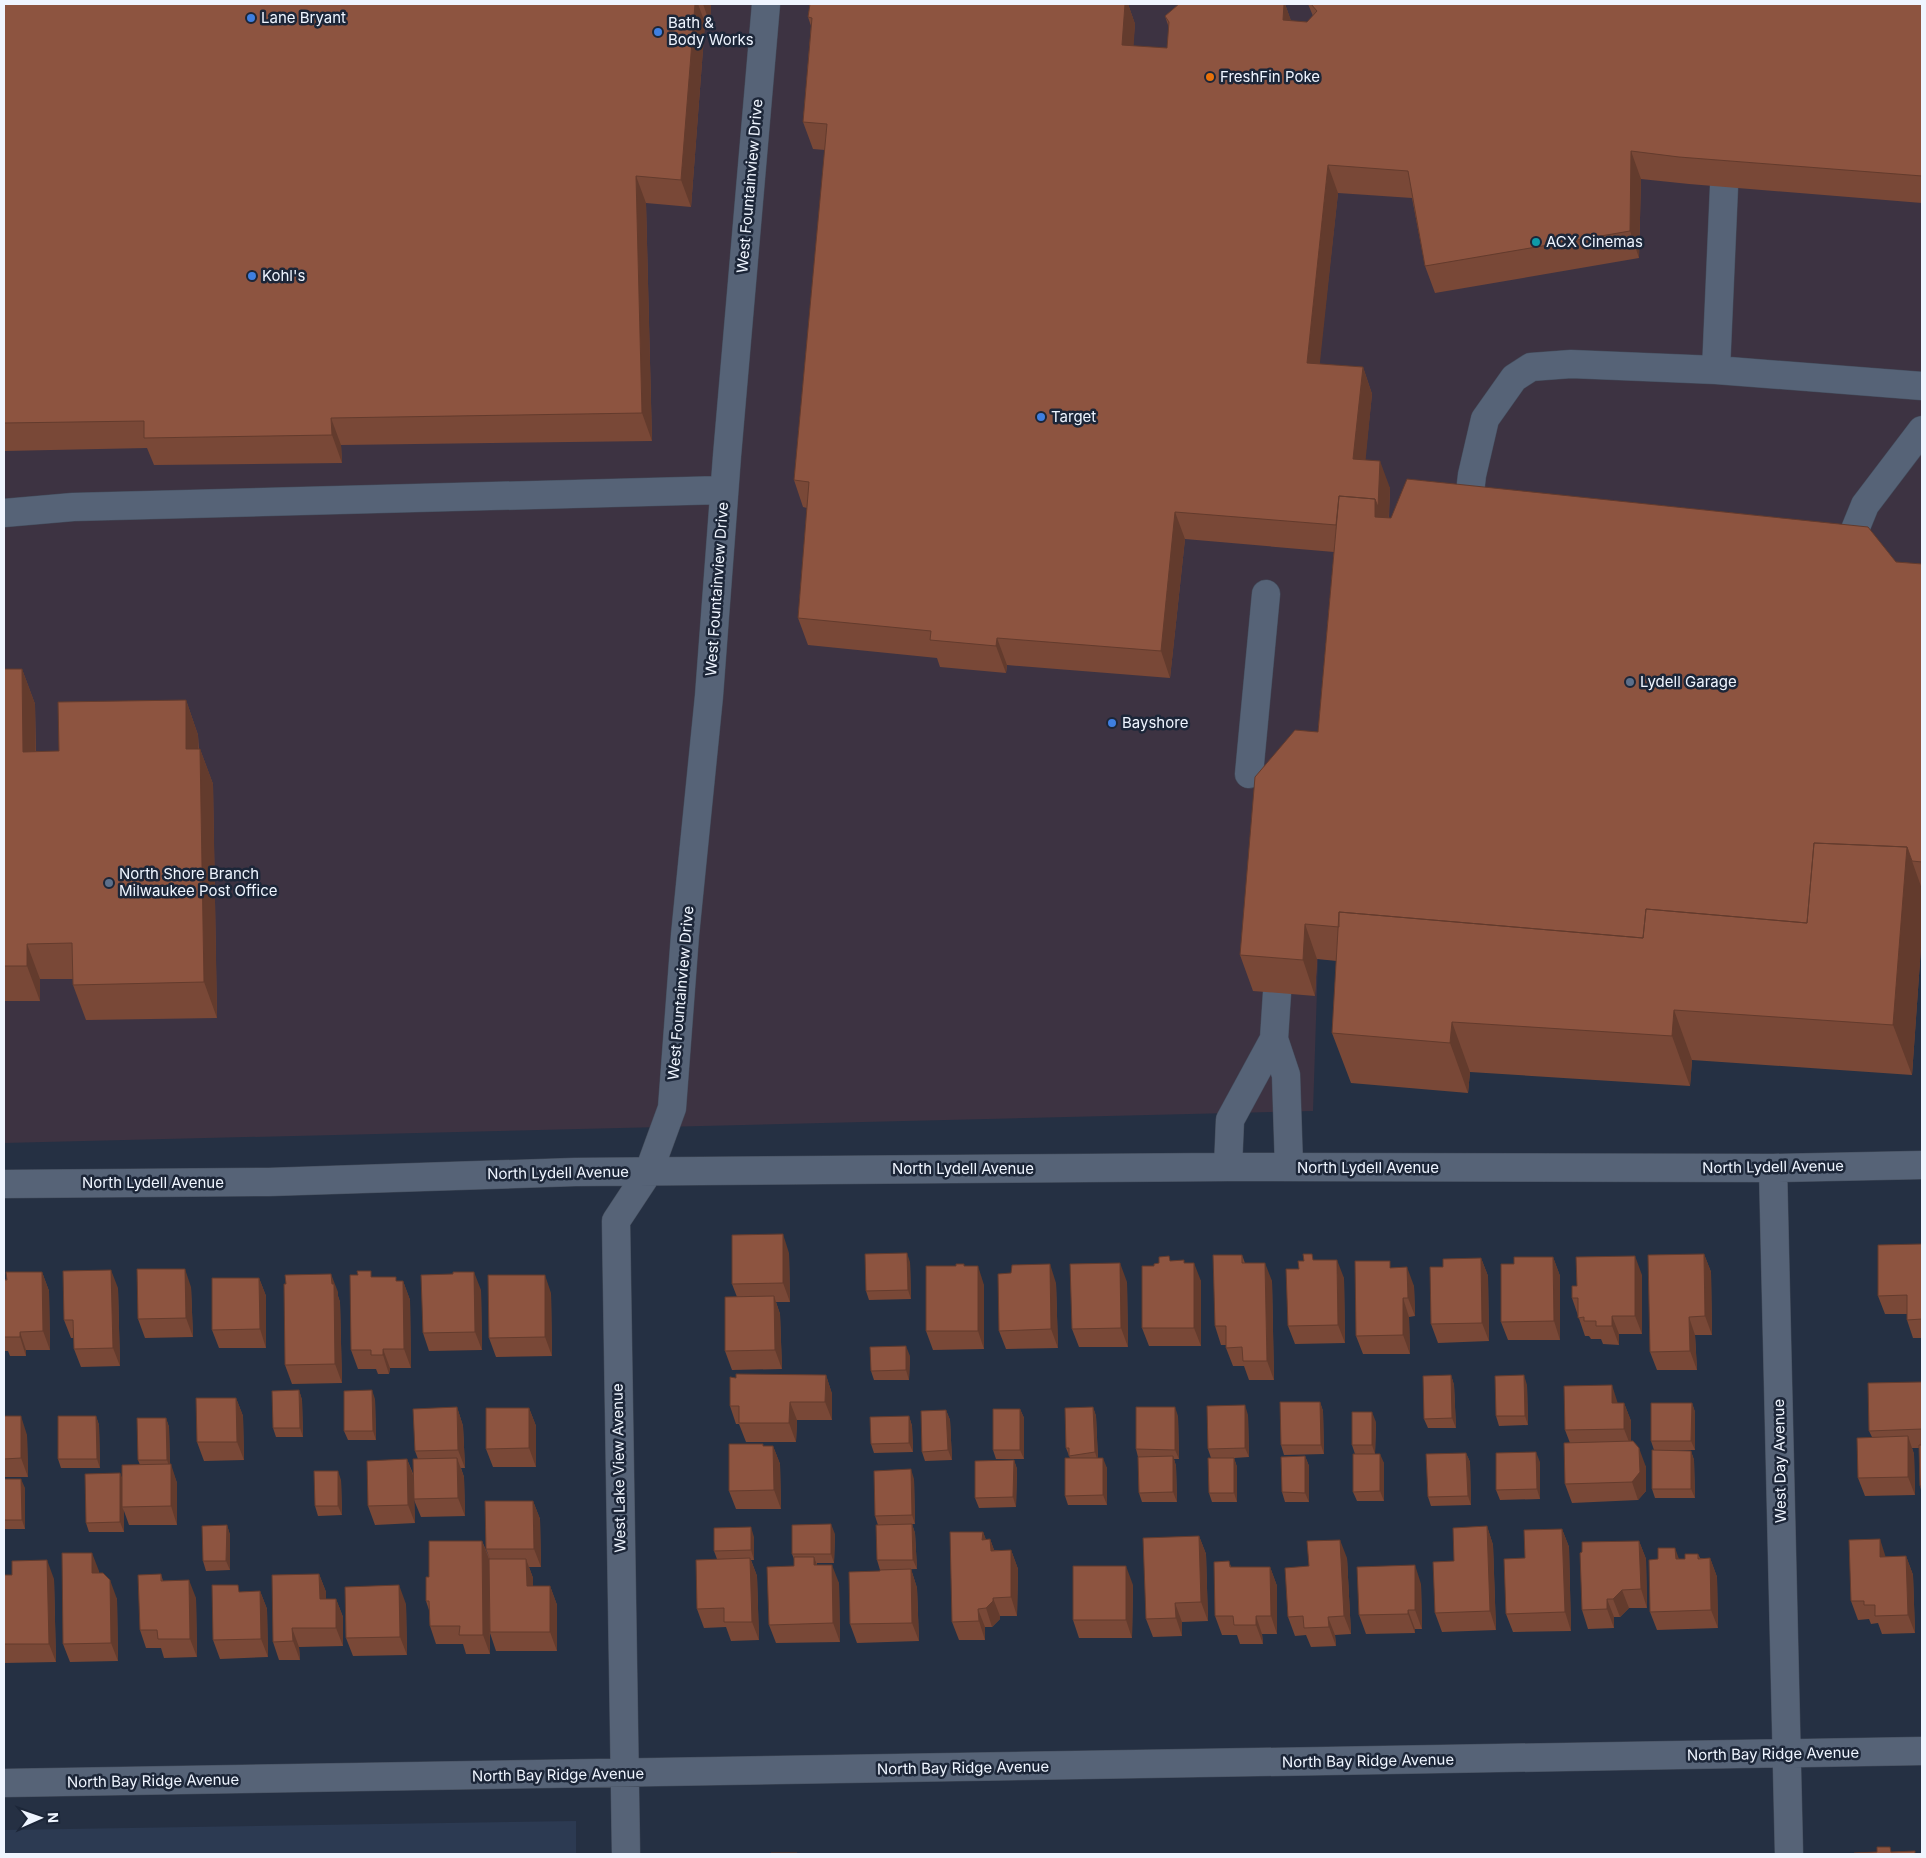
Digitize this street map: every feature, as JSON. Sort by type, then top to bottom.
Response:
[{"type":"street","name":"West Fountainview Drive","points":[[649,1171],[672,1108],[685,935],[709,696],[724,490],[766,4]]},
{"type":"street","points":[[1716,370],[1724,187]]},
{"type":"street","points":[[1468,519],[1472,476],[1485,419],[1514,378],[1531,367],[1571,364],[1716,370],[1922,386]]},
{"type":"street","points":[[1843,559],[1865,504],[1922,430]]},
{"type":"street","points":[[4,513],[73,506],[724,490]]},
{"type":"street","points":[[1249,774],[1266,594]]},
{"type":"street","points":[[1277,993],[1274,1039],[1286,1075],[1289,1167]]},
{"type":"street","points":[[1228,1167],[1230,1120],[1274,1039]]},
{"type":"street","name":"North Lydell Avenue","points":[[4,1184],[269,1182],[649,1171],[1228,1167],[1773,1168],[1922,1165]]},
{"type":"street","name":"West Day Avenue","points":[[1773,1168],[1789,1854]]},
{"type":"street","name":"West Lake View Avenue","points":[[626,1854],[616,1221],[649,1171]]},
{"type":"street","name":"North Bay Ridge Avenue","points":[[4,1784],[1922,1751]]},
{"type":"shaded area","name":"Bayshore","points":[[4,4],[1922,4],[1922,897],[1358,962],[1318,959],[1313,1111],[4,1143]]},
{"type":"shaded area","points":[[576,1821],[576,1854],[4,1854],[4,1830]]},
{"type":"building","points":[[4,4],[695,4],[681,180],[636,176],[642,413],[331,418],[332,435],[144,438],[144,421],[4,423]]},
{"type":"building","points":[[810,4],[1125,4],[1122,45],[1167,48],[1169,22],[1165,16],[1179,4],[1284,4],[1283,20],[1307,22],[1317,11],[1311,4],[1922,4],[1922,176],[1679,157],[1631,151],[1630,231],[1425,266],[1408,171],[1328,165],[1307,363],[1363,367],[1353,459],[1380,461],[1378,507],[1375,499],[1339,496],[1336,525],[1175,512],[1161,651],[997,638],[996,646],[930,640],[931,631],[798,618],[809,482],[794,480],[827,124],[803,122],[812,18],[808,17]]},
{"type":"building","name":"Lydell Garage","points":[[1407,479],[1868,527],[1896,562],[1922,564],[1922,862],[1912,861],[1907,847],[1814,843],[1807,923],[1646,909],[1643,938],[1339,912],[1339,927],[1305,924],[1303,960],[1240,955],[1255,777],[1295,730],[1318,732],[1339,496],[1375,499],[1375,517],[1391,518]]},
{"type":"building","name":"North Shore Branch Milwaukee Post Office","points":[[4,669],[22,669],[23,752],[59,751],[58,702],[186,700],[186,749],[200,749],[204,982],[73,985],[72,943],[27,944],[27,966],[4,966]]},
{"type":"building","points":[[1814,843],[1907,847],[1893,1025],[1674,1010],[1672,1036],[1452,1022],[1450,1043],[1332,1033],[1339,912],[1643,938],[1646,909],[1807,923]]},
{"type":"building","points":[[783,1234],[783,1283],[732,1284],[732,1235]]},
{"type":"building","points":[[1922,1244],[1922,1319],[1907,1320],[1907,1295],[1878,1296],[1878,1245]]},
{"type":"building","points":[[907,1253],[908,1290],[866,1291],[865,1254]]},
{"type":"building","points":[[1303,1254],[1312,1254],[1313,1260],[1337,1260],[1338,1325],[1288,1326],[1286,1269],[1299,1269],[1298,1261],[1304,1261]]},
{"type":"building","points":[[1704,1254],[1705,1316],[1689,1317],[1690,1351],[1650,1352],[1648,1255]]},
{"type":"building","points":[[1213,1255],[1242,1255],[1242,1263],[1265,1263],[1267,1361],[1243,1361],[1242,1347],[1226,1348],[1226,1326],[1215,1326]]},
{"type":"building","points":[[1169,1256],[1170,1261],[1184,1260],[1184,1263],[1194,1263],[1194,1328],[1142,1328],[1142,1266],[1154,1266],[1154,1264],[1159,1263],[1159,1257]]},
{"type":"building","points":[[1635,1256],[1635,1316],[1612,1316],[1612,1326],[1596,1326],[1596,1321],[1584,1321],[1584,1317],[1578,1318],[1578,1298],[1572,1298],[1572,1286],[1577,1286],[1576,1257]]},
{"type":"building","points":[[1514,1257],[1553,1257],[1554,1321],[1501,1322],[1501,1264],[1514,1264]]},
{"type":"building","points":[[1481,1258],[1482,1323],[1431,1324],[1430,1267],[1443,1267],[1443,1259]]},
{"type":"building","points":[[1355,1261],[1390,1261],[1390,1268],[1407,1267],[1408,1298],[1403,1298],[1403,1335],[1356,1336]]},
{"type":"building","points":[[1120,1263],[1121,1328],[1072,1329],[1070,1264]]},
{"type":"building","points":[[956,1264],[978,1266],[978,1331],[926,1331],[926,1266],[956,1266]]},
{"type":"building","points":[[1050,1264],[1051,1329],[999,1331],[998,1274],[1011,1273],[1012,1265]]},
{"type":"building","points":[[137,1269],[185,1269],[186,1318],[138,1319]]},
{"type":"building","points":[[111,1270],[113,1348],[74,1349],[73,1320],[64,1320],[63,1271]]},
{"type":"building","points":[[357,1271],[371,1271],[371,1277],[396,1277],[396,1281],[403,1281],[404,1349],[383,1349],[383,1355],[371,1355],[371,1350],[351,1350],[350,1275],[358,1275]]},
{"type":"building","points":[[6,1272],[42,1272],[43,1331],[20,1332],[20,1337],[4,1337],[4,1280],[7,1280]]},
{"type":"building","points":[[453,1272],[474,1272],[475,1332],[423,1333],[421,1275],[453,1274]]},
{"type":"building","points":[[331,1274],[332,1284],[334,1284],[335,1364],[285,1365],[285,1275]]},
{"type":"building","points":[[488,1275],[545,1275],[545,1337],[489,1338]]},
{"type":"building","points":[[212,1278],[259,1278],[260,1329],[212,1330]]},
{"type":"building","points":[[774,1296],[775,1350],[725,1351],[725,1297]]},
{"type":"building","points":[[906,1346],[906,1370],[871,1371],[870,1347]]},
{"type":"building","points":[[736,1374],[826,1375],[825,1402],[790,1402],[789,1423],[739,1423],[739,1406],[730,1406],[730,1377],[736,1378]]},
{"type":"building","points":[[1451,1375],[1452,1418],[1424,1419],[1423,1376]]},
{"type":"building","points":[[1524,1375],[1525,1416],[1496,1416],[1495,1376]]},
{"type":"building","points":[[1922,1382],[1922,1429],[1869,1431],[1868,1383]]},
{"type":"building","points":[[1612,1385],[1612,1403],[1624,1403],[1624,1429],[1565,1430],[1564,1386]]},
{"type":"building","points":[[299,1390],[300,1428],[273,1428],[272,1391]]},
{"type":"building","points":[[372,1390],[373,1431],[344,1431],[344,1391]]},
{"type":"building","points":[[196,1398],[236,1398],[237,1442],[197,1442]]},
{"type":"building","points":[[1280,1402],[1320,1402],[1321,1445],[1281,1445]]},
{"type":"building","points":[[1651,1403],[1692,1403],[1691,1441],[1651,1441]]},
{"type":"building","points":[[1245,1405],[1245,1448],[1208,1449],[1207,1406]]},
{"type":"building","points":[[457,1407],[458,1450],[415,1451],[413,1409]]},
{"type":"building","points":[[1093,1407],[1095,1452],[1069,1456],[1069,1448],[1066,1448],[1065,1408]]},
{"type":"building","points":[[1136,1407],[1175,1407],[1175,1450],[1136,1449]]},
{"type":"building","points":[[486,1408],[529,1408],[529,1448],[486,1449]]},
{"type":"building","points":[[993,1409],[1020,1409],[1020,1450],[993,1450]]},
{"type":"building","points":[[946,1410],[948,1450],[922,1452],[921,1411]]},
{"type":"building","points":[[1352,1412],[1372,1412],[1372,1445],[1352,1445]]},
{"type":"building","points":[[4,1416],[21,1416],[21,1458],[4,1459]]},
{"type":"building","points":[[58,1416],[96,1416],[97,1459],[58,1459]]},
{"type":"building","points":[[909,1416],[909,1443],[871,1444],[870,1417]]},
{"type":"building","points":[[137,1418],[166,1418],[167,1460],[138,1460]]},
{"type":"building","points":[[1908,1436],[1908,1477],[1858,1478],[1857,1438]]},
{"type":"building","points":[[1633,1441],[1639,1448],[1640,1472],[1632,1482],[1565,1484],[1564,1443]]},
{"type":"building","points":[[729,1444],[763,1444],[763,1446],[773,1446],[774,1490],[729,1491]]},
{"type":"building","points":[[1919,1445],[1922,1445],[1922,1486],[1920,1486]]},
{"type":"building","points":[[1652,1450],[1691,1451],[1691,1489],[1652,1489]]},
{"type":"building","points":[[1536,1452],[1537,1489],[1496,1490],[1496,1453]]},
{"type":"building","points":[[1466,1453],[1468,1496],[1428,1497],[1426,1454]]},
{"type":"building","points":[[1353,1454],[1380,1454],[1380,1491],[1353,1492]]},
{"type":"building","points":[[1173,1456],[1173,1492],[1139,1493],[1138,1457]]},
{"type":"building","points":[[1305,1456],[1305,1493],[1282,1492],[1281,1457]]},
{"type":"building","points":[[457,1458],[458,1498],[414,1499],[413,1459]]},
{"type":"building","points":[[1065,1458],[1103,1458],[1103,1495],[1065,1496]]},
{"type":"building","points":[[1208,1458],[1234,1458],[1234,1493],[1209,1493]]},
{"type":"building","points":[[407,1459],[408,1505],[368,1506],[367,1461]]},
{"type":"building","points":[[1014,1460],[1013,1497],[975,1498],[975,1461]]},
{"type":"building","points":[[171,1464],[171,1506],[122,1507],[122,1465]]},
{"type":"building","points":[[911,1469],[912,1515],[875,1516],[874,1471]]},
{"type":"building","points":[[314,1471],[338,1471],[338,1506],[315,1506]]},
{"type":"building","points":[[120,1473],[120,1522],[86,1523],[85,1474]]},
{"type":"building","points":[[4,1479],[21,1479],[22,1520],[4,1520]]},
{"type":"building","points":[[485,1501],[533,1501],[534,1549],[486,1549]]},
{"type":"building","points":[[831,1524],[831,1554],[792,1554],[792,1525]]},
{"type":"building","points":[[912,1524],[913,1560],[877,1560],[876,1525]]},
{"type":"building","points":[[227,1525],[226,1561],[203,1561],[202,1526]]},
{"type":"building","points":[[1487,1526],[1490,1611],[1435,1613],[1433,1562],[1454,1561],[1453,1528]]},
{"type":"building","points":[[751,1527],[751,1550],[714,1551],[714,1528]]},
{"type":"building","points":[[1562,1529],[1565,1612],[1506,1614],[1504,1559],[1525,1558],[1524,1530]]},
{"type":"building","points":[[950,1532],[983,1532],[982,1540],[990,1539],[991,1551],[1011,1550],[1011,1597],[993,1598],[993,1601],[986,1608],[978,1609],[979,1621],[952,1622]]},
{"type":"building","points":[[1199,1536],[1201,1602],[1175,1603],[1176,1618],[1146,1619],[1143,1538]]},
{"type":"building","points":[[1880,1539],[1880,1557],[1906,1556],[1908,1615],[1875,1616],[1875,1605],[1864,1605],[1864,1601],[1851,1601],[1849,1540]]},
{"type":"building","points":[[1340,1540],[1344,1616],[1328,1617],[1329,1627],[1304,1628],[1303,1616],[1288,1617],[1285,1568],[1309,1566],[1307,1541]]},
{"type":"building","points":[[429,1541],[482,1541],[483,1635],[459,1635],[460,1626],[430,1626],[429,1601],[426,1601],[426,1577],[429,1577]]},
{"type":"building","points":[[1639,1541],[1641,1589],[1622,1590],[1613,1599],[1607,1599],[1607,1609],[1582,1610],[1580,1553],[1582,1552],[1582,1542]]},
{"type":"building","points":[[1658,1548],[1675,1548],[1676,1559],[1685,1559],[1685,1554],[1698,1554],[1698,1559],[1710,1558],[1711,1610],[1650,1612],[1649,1560],[1658,1559]]},
{"type":"building","points":[[62,1553],[92,1553],[92,1573],[103,1573],[110,1580],[111,1643],[63,1644]]},
{"type":"building","points":[[794,1557],[814,1557],[814,1565],[832,1565],[833,1623],[769,1625],[767,1567],[794,1566]]},
{"type":"building","points":[[750,1558],[752,1622],[724,1622],[724,1608],[697,1609],[696,1560]]},
{"type":"building","points":[[489,1559],[526,1559],[527,1586],[550,1586],[550,1632],[490,1632]]},
{"type":"building","points":[[47,1560],[49,1644],[4,1644],[4,1575],[12,1575],[12,1561]]},
{"type":"building","points":[[1229,1561],[1230,1567],[1270,1567],[1271,1616],[1256,1616],[1256,1625],[1234,1625],[1233,1616],[1215,1616],[1214,1562]]},
{"type":"building","points":[[1415,1565],[1415,1610],[1408,1610],[1408,1614],[1359,1615],[1357,1567]]},
{"type":"building","points":[[1073,1566],[1126,1566],[1126,1620],[1073,1620]]},
{"type":"building","points":[[911,1569],[912,1623],[850,1624],[849,1572]]},
{"type":"building","points":[[161,1574],[161,1581],[189,1580],[190,1639],[158,1639],[157,1630],[140,1630],[138,1575]]},
{"type":"building","points":[[319,1574],[320,1599],[336,1599],[336,1628],[292,1628],[293,1641],[273,1642],[272,1575]]},
{"type":"building","points":[[212,1585],[238,1585],[239,1592],[260,1591],[261,1639],[213,1640]]},
{"type":"building","points":[[399,1585],[400,1637],[346,1638],[345,1587]]},
{"type":"building","points":[[1877,1847],[1890,1847],[1891,1852],[1915,1851],[1915,1854],[1854,1854],[1877,1852]]},
{"type":"building","points":[[797,1853],[797,1854],[771,1854]]},
{"type":"place","name":"Lane Bryant","points":[[251,18]]},
{"type":"place","name":"Bath & Body Works","points":[[658,32]]},
{"type":"place","name":"FreshFin Poke","points":[[1210,77]]},
{"type":"place","name":"ACX Cinemas","points":[[1536,242]]},
{"type":"place","name":"Kohl's","points":[[252,276]]},
{"type":"place","name":"Target","points":[[1041,417]]},
{"type":"place","name":"Lydell Garage","points":[[1630,682]]},
{"type":"place","name":"Bayshore","points":[[1112,723]]},
{"type":"place","name":"North Shore Branch Milwaukee Post Office","points":[[109,883]]}]
